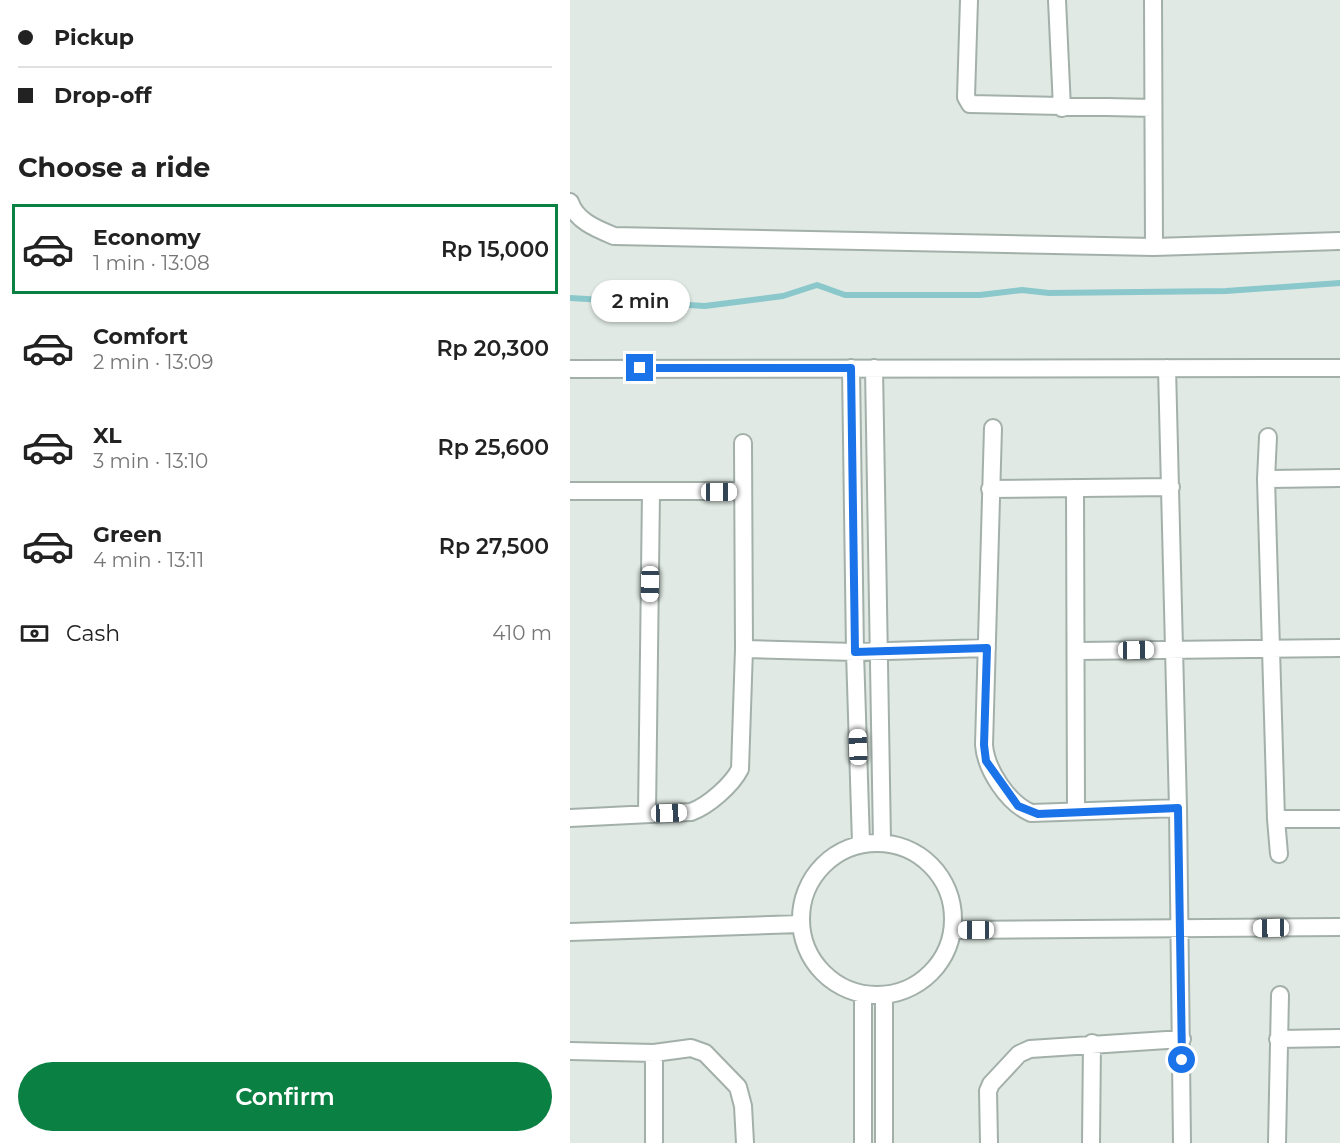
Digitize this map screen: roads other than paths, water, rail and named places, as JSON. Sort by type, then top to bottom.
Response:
[{"type":"street","points":[[969,0],[968,102],[973,105],[1153,108]]},
{"type":"street","points":[[1057,0],[1062,108]]},
{"type":"street","points":[[1153,0],[1154,247]]},
{"type":"street","points":[[570,202],[572,209],[592,227],[614,236],[1154,247],[1339,241]]},
{"type":"street","points":[[851,368],[855,652],[861,843]]},
{"type":"street","points":[[874,368],[882,841]]},
{"type":"street","points":[[1167,368],[1175,650],[1182,1143]]},
{"type":"street","points":[[570,369],[1340,368]]},
{"type":"street","points":[[993,428],[984,745],[990,770],[1023,810],[1038,814],[1178,808]]},
{"type":"street","points":[[1268,437],[1266,479],[1279,854]]},
{"type":"street","points":[[570,818],[697,810],[736,776],[742,760],[744,649],[741,491],[743,443]]},
{"type":"street","points":[[1266,479],[1340,478]]},
{"type":"street","points":[[990,489],[1171,487]]},
{"type":"street","points":[[1075,488],[1076,811]]},
{"type":"street","points":[[570,491],[741,491]]},
{"type":"street","points":[[647,814],[651,492]]},
{"type":"street","points":[[744,649],[855,652],[987,648]]},
{"type":"street","points":[[1077,651],[1340,648]]},
{"type":"street","points":[[1276,819],[1340,819]]},
{"type":"street","points":[[882,841],[922,855],[948,888],[954,930],[941,962],[917,986],[884,996],[863,995],[832,982],[810,957],[800,924],[806,888],[817,873],[828,859],[861,843],[882,841]]},
{"type":"street","points":[[570,932],[800,924]]},
{"type":"street","points":[[954,930],[1340,927]]},
{"type":"street","points":[[863,995],[863,1143]]},
{"type":"street","points":[[1278,1143],[1280,995]]},
{"type":"street","points":[[884,996],[884,1143]]},
{"type":"street","points":[[1278,1039],[1340,1038]]},
{"type":"street","points":[[989,1143],[988,1091],[1019,1054],[1030,1049],[1092,1043],[1182,1039]]},
{"type":"street","points":[[1091,1143],[1092,1043]]},
{"type":"street","points":[[570,1051],[654,1053],[691,1048],[705,1053],[738,1088],[743,1106],[745,1143]]},
{"type":"street","points":[[654,1053],[654,1143]]},
{"type":"waterway","points":[[570,298],[705,306],[783,296],[817,285],[845,295],[980,295],[1022,290],[1049,293],[1226,291],[1340,283]]}]
